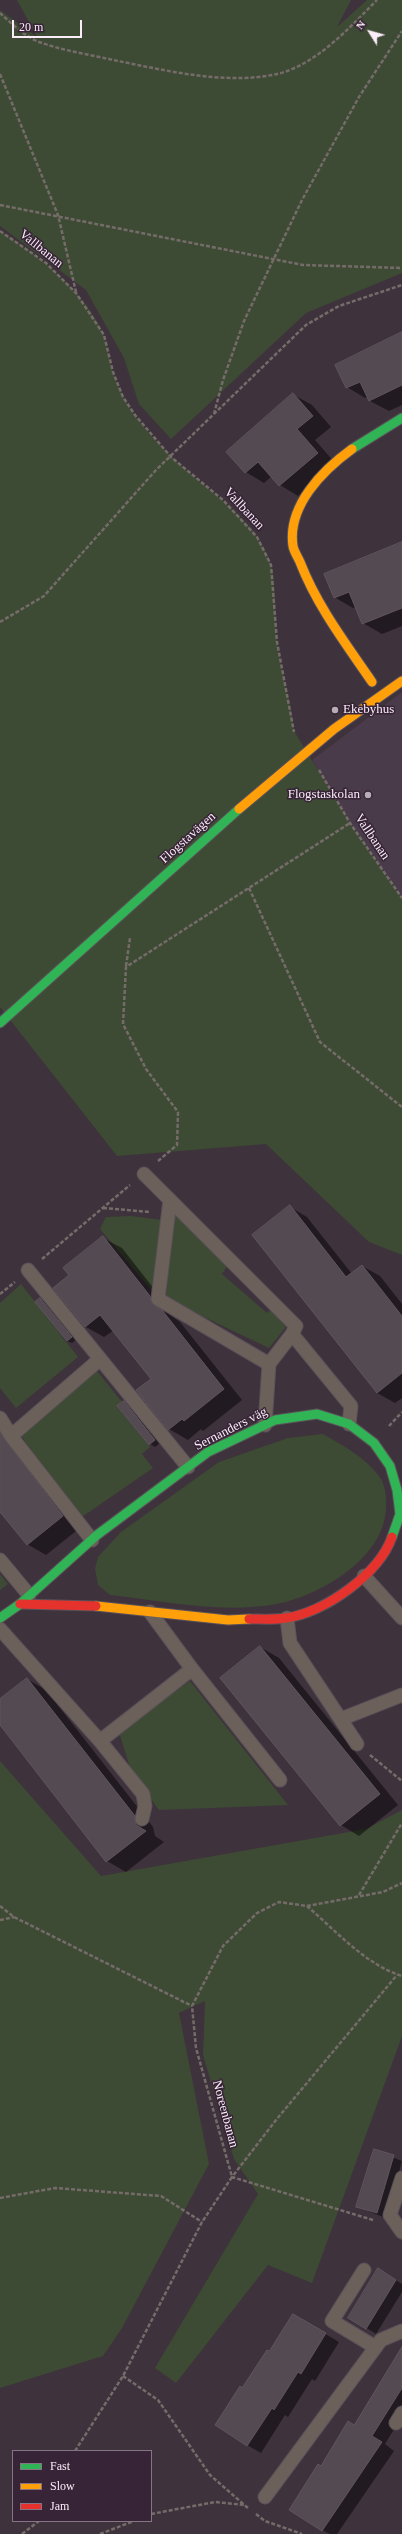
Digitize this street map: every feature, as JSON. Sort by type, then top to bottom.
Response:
[{"type":"street","points":[[372,682],[311,588],[293,544],[296,512],[316,481],[349,452],[389,424],[402,418]]},
{"type":"street","name":"Flogstavägen","points":[[0,1023],[248,800],[307,751],[400,687]]},
{"type":"street","name":"Sernanders väg","points":[[0,1618],[25,1600],[92,1540],[208,1452],[275,1420],[317,1414],[349,1424],[374,1443],[390,1466],[401,1509],[397,1538],[371,1570],[330,1603],[287,1618],[228,1620],[25,1600]]},
{"type":"lane","points":[[144,1174],[169,1207],[296,1326],[292,1334],[269,1364],[265,1425]]},
{"type":"lane","points":[[169,1207],[158,1299],[269,1364]]},
{"type":"lane","points":[[28,1270],[188,1467]]},
{"type":"lane","points":[[292,1334],[351,1406],[349,1424]]},
{"type":"lane","points":[[11,1436],[100,1359]]},
{"type":"lane","points":[[0,1418],[11,1436],[92,1540]]},
{"type":"lane","points":[[0,1560],[25,1600]]},
{"type":"lane","points":[[364,1576],[402,1618]]},
{"type":"lane","points":[[150,1612],[192,1669],[280,1780]]},
{"type":"lane","points":[[287,1618],[290,1643],[358,1744]]},
{"type":"lane","points":[[0,1629],[100,1741],[142,1794],[144,1806],[142,1819]]},
{"type":"lane","points":[[100,1741],[192,1669]]},
{"type":"lane","points":[[340,1719],[402,1695]]},
{"type":"lane","points":[[399,2230],[390,2215],[402,2178]]},
{"type":"lane","points":[[364,2270],[332,2321],[376,2348]]},
{"type":"lane","points":[[266,2497],[381,2340],[402,2331]]},
{"type":"path","points":[[0,13],[37,41],[70,51],[184,74],[230,77],[281,73],[305,61],[329,46],[376,0]]},
{"type":"path","points":[[214,414],[223,380],[238,336],[312,179],[370,78],[402,31]]},
{"type":"path","points":[[0,74],[58,216],[76,293]]},
{"type":"path","points":[[0,205],[273,260],[322,266],[402,268]]},
{"type":"path","name":"Vallbanan","points":[[0,230],[46,262],[76,293],[104,335],[113,372],[123,397],[135,415],[171,457],[223,500],[257,537],[271,565],[277,642],[292,714],[294,731],[350,823],[402,898]]},
{"type":"path","points":[[0,622],[44,596],[171,457],[306,325],[339,306],[402,285]]},
{"type":"path","points":[[126,967],[350,823]]},
{"type":"path","points":[[249,888],[320,1042],[402,1107]]},
{"type":"path","points":[[0,1294],[178,1145],[178,1112],[146,1069],[123,1024],[126,967],[131,931]]},
{"type":"path","points":[[103,1208],[169,1207]]},
{"type":"path","points":[[358,1744],[402,1781]]},
{"type":"path","points":[[359,1895],[402,1823]]},
{"type":"path","points":[[0,1906],[14,1917],[192,2006],[223,1946],[257,1913],[279,1902],[307,1906],[359,1895],[383,1892],[402,1882]]},
{"type":"path","points":[[307,1906],[365,1956],[397,1975],[402,1976]]},
{"type":"path","points":[[0,1920],[14,1917]]},
{"type":"path","points":[[76,2450],[123,2376],[202,2222],[232,2177],[276,2120],[397,1975]]},
{"type":"path","name":"Noreenbanan","points":[[192,2006],[196,2048],[232,2177]]},
{"type":"path","points":[[232,2177],[399,2230]]},
{"type":"path","points":[[0,2198],[55,2188],[161,2196],[202,2222]]},
{"type":"path","points":[[123,2376],[158,2400],[210,2475],[265,2521],[302,2534]]},
{"type":"path","points":[[152,2514],[215,2502],[244,2505],[266,2497]]},
{"type":"path","points":[[22,2534],[38,2522]]},
{"type":"path","points":[[100,2534],[131,2522]]},
{"type":"shaded area","name":"Flogstaskolan","points":[[402,692],[402,898],[350,823],[312,760]]},
{"type":"green space","points":[[17,0],[351,0],[337,27],[367,0],[402,0],[402,273],[306,313],[171,439],[139,404],[124,358],[86,290],[0,226],[0,10],[37,37]]},
{"type":"green space","points":[[0,231],[30,251],[74,290],[96,320],[104,336],[117,383],[122,395],[136,417],[171,456],[242,518],[264,548],[273,573],[278,652],[294,731],[350,823],[402,898],[402,1255],[369,1242],[266,1144],[117,1156],[0,1007]]},
{"type":"green space","points":[[173,1207],[228,1265],[222,1274],[267,1313],[271,1310],[286,1327],[269,1348],[166,1299]]},
{"type":"green space","points":[[131,1216],[162,1220],[153,1292],[100,1229],[106,1217]]},
{"type":"green space","points":[[21,1284],[78,1357],[16,1408],[0,1388],[0,1303]]},
{"type":"green space","points":[[97,1371],[122,1402],[117,1407],[150,1447],[142,1454],[153,1468],[79,1519],[20,1434]]},
{"type":"green space","points":[[323,1434],[353,1452],[373,1469],[383,1482],[386,1497],[384,1523],[376,1540],[364,1556],[349,1570],[331,1583],[294,1600],[256,1607],[235,1608],[193,1606],[110,1595],[98,1585],[95,1569],[98,1557],[121,1532],[219,1462],[288,1438]]},
{"type":"green space","points":[[0,1574],[8,1584],[0,1590]]},
{"type":"green space","points":[[190,1681],[288,1805],[159,1810],[132,1774],[119,1732]]},
{"type":"green space","points":[[0,1761],[101,1876],[366,1829],[402,1810],[402,2036],[312,2283],[268,2265],[176,2383],[155,2368],[258,2194],[234,2159],[203,2055],[205,2001],[179,2013],[209,2164],[122,2328],[103,2356],[0,2388]]},
{"type":"building","points":[[402,332],[402,385],[369,401],[360,382],[346,388],[335,365]]},
{"type":"building","points":[[293,393],[313,416],[297,429],[318,453],[279,486],[258,462],[245,473],[226,452]]},
{"type":"building","points":[[402,542],[402,608],[362,624],[349,592],[334,598],[324,574]]},
{"type":"building","points":[[290,1205],[346,1277],[362,1265],[402,1316],[402,1373],[377,1393],[252,1235]]},
{"type":"building","points":[[103,1236],[150,1296],[151,1303],[162,1310],[224,1389],[184,1421],[182,1419],[168,1430],[136,1390],[151,1379],[100,1315],[85,1327],[53,1288],[69,1275],[63,1268]]},
{"type":"building","points":[[40,1298],[72,1337],[67,1341],[35,1302]]},
{"type":"building","points":[[124,1401],[155,1440],[149,1445],[117,1406]]},
{"type":"building","points":[[0,1433],[63,1516],[27,1545],[0,1512]]},
{"type":"building","points":[[260,1646],[380,1794],[340,1826],[220,1678]]},
{"type":"building","points":[[27,1678],[135,1816],[136,1825],[146,1831],[106,1862],[0,1725],[0,1699]]},
{"type":"building","points":[[374,2149],[394,2155],[377,2213],[356,2207]]},
{"type":"building","points":[[378,2268],[396,2280],[366,2329],[348,2318]]},
{"type":"building","points":[[293,2314],[326,2333],[301,2374],[298,2372],[274,2410],[272,2408],[247,2446],[215,2425],[240,2386],[242,2388],[267,2350],[269,2351]]},
{"type":"building","points":[[402,2347],[402,2388],[372,2436],[382,2442],[322,2531],[289,2510],[318,2464],[321,2466],[348,2421],[354,2425]]},
{"type":"traffic: fast","points":[[352,449],[402,418]]},
{"type":"traffic: fast","points":[[0,1023],[239,809]]},
{"type":"traffic: fast","points":[[0,1618],[20,1604],[97,1535],[208,1452],[275,1420],[317,1414],[349,1424],[374,1443],[390,1466],[397,1490],[400,1514],[392,1537]]},
{"type":"traffic: slow","points":[[352,449],[319,478],[301,503],[293,531],[293,546],[323,609],[372,682]]},
{"type":"traffic: slow","points":[[239,809],[334,729],[402,681]]},
{"type":"traffic: slow","points":[[96,1606],[228,1620],[249,1619]]},
{"type":"traffic: jam","points":[[249,1619],[286,1618],[301,1615],[333,1600],[363,1578],[385,1551],[392,1537]]},
{"type":"traffic: jam","points":[[20,1604],[96,1606]]},
{"type":"place","name":"Ekebyhus","points":[[335,710]]},
{"type":"place","name":"Flogstaskolan","points":[[368,795]]}]
